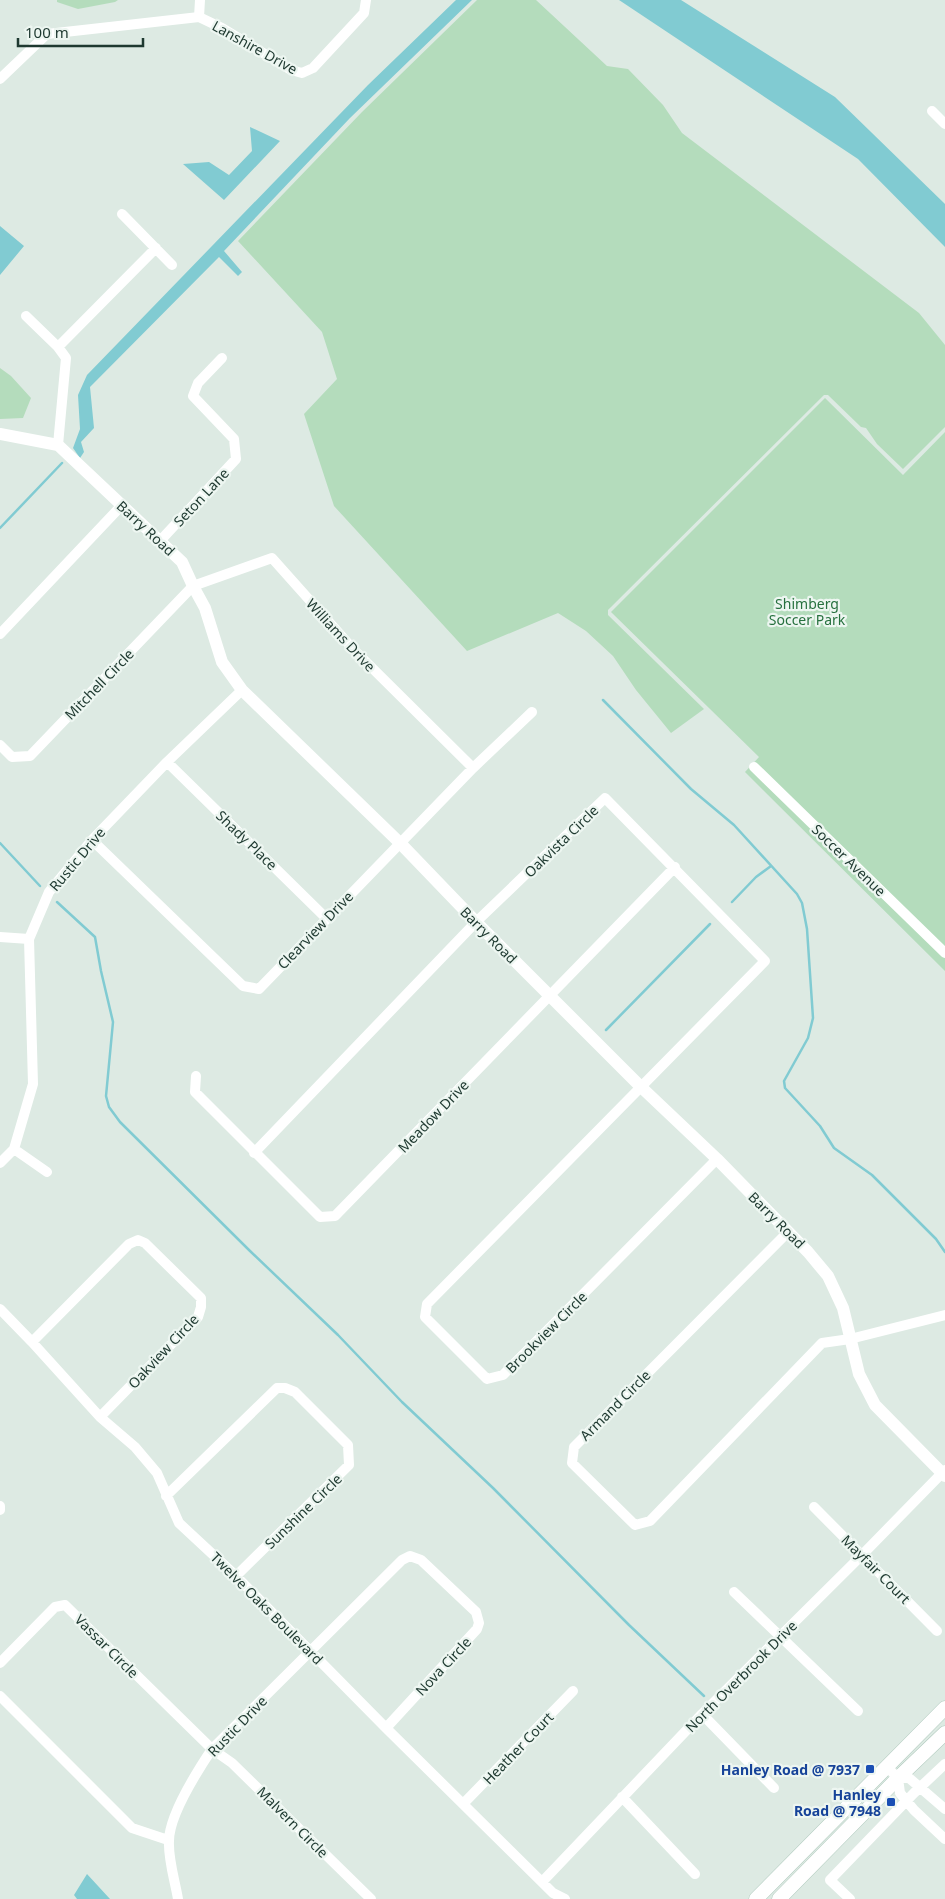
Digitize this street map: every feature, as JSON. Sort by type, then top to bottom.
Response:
[{"type":"main road","points":[[756,1899],[945,1708]]},
{"type":"main road","points":[[779,1899],[945,1733]]},
{"type":"street","name":"Lanshire Drive","points":[[200,0],[200,17]]},
{"type":"street","name":"Lanshire Drive","points":[[0,79],[47,34],[200,17],[292,70],[302,73],[313,68],[364,13],[366,0]]},
{"type":"street","points":[[932,111],[945,124]]},
{"type":"street","points":[[122,214],[172,265]]},
{"type":"street","points":[[58,347],[156,248]]},
{"type":"street","points":[[0,434],[58,445],[66,358],[58,347],[26,316]]},
{"type":"street","name":"Seton Lane","points":[[160,541],[236,459],[234,439],[193,396],[198,383],[222,358]]},
{"type":"street","name":"Barry Road","points":[[58,445],[182,562],[205,608],[222,662],[242,690],[401,844],[476,922],[640,1086],[717,1159],[808,1252],[828,1276],[843,1308],[859,1374],[874,1405],[944,1473]]},
{"type":"street","points":[[0,634],[122,505]]},
{"type":"street","name":"Williams Drive","points":[[193,586],[272,558],[354,650],[473,768]]},
{"type":"street","name":"Mitchell Circle","points":[[0,746],[12,757],[30,756],[193,586]]},
{"type":"street","name":"Rustic Drive","points":[[0,1163],[14,1149],[33,1084],[29,939],[49,892],[92,840],[242,690]]},
{"type":"street","name":"Clearview Drive","points":[[92,840],[243,986],[259,988],[473,768],[532,712]]},
{"type":"street","name":"Shady Place","points":[[168,762],[326,918]]},
{"type":"street","name":"Soccer Avenue","points":[[754,767],[945,953]]},
{"type":"street","name":"Oakvista Circle","points":[[254,1153],[476,922],[605,798],[766,960],[640,1086]]},
{"type":"street","name":"Meadow Drive","points":[[196,1076],[195,1092],[254,1153],[320,1217],[335,1216],[675,867]]},
{"type":"street","points":[[0,938],[29,939]]},
{"type":"street","name":"Brookview Circle","points":[[640,1086],[427,1304],[426,1317],[487,1378],[503,1376],[717,1159]]},
{"type":"street","points":[[14,1149],[47,1172]]},
{"type":"street","name":"Armand Circle","points":[[788,1232],[574,1447],[572,1463],[635,1525],[650,1521],[822,1343],[850,1339]]},
{"type":"street","name":"Oakview Circle","points":[[32,1342],[129,1244],[138,1240],[144,1243],[201,1298],[202,1307],[198,1317],[100,1417]]},
{"type":"street","name":"Twelve Oaks Boulevard","points":[[0,1310],[32,1342],[100,1417],[141,1454],[156,1473],[179,1523],[236,1576],[555,1896],[565,1899]]},
{"type":"street","points":[[850,1339],[945,1315]]},
{"type":"street","name":"Sunshine Circle","points":[[166,1496],[277,1388],[285,1388],[294,1392],[348,1445],[349,1465],[236,1576]]},
{"type":"street","name":"North Overbrook Drive","points":[[542,1882],[702,1714],[944,1473]]},
{"type":"street","name":"Mayfair Court","points":[[814,1507],[937,1631]]},
{"type":"street","name":"Nova Circle","points":[[311,1651],[402,1560],[410,1556],[421,1560],[476,1612],[479,1623],[477,1629],[386,1728]]},
{"type":"street","points":[[734,1592],[858,1711]]},
{"type":"street","name":"Vassar Circle","points":[[0,1662],[55,1607],[65,1605],[212,1749]]},
{"type":"street","name":"Rustic Drive","points":[[178,1899],[168,1840],[178,1808],[212,1749],[311,1651]]},
{"type":"street","name":"Heather Court","points":[[464,1804],[573,1691]]},
{"type":"street","points":[[0,1696],[132,1828],[168,1840]]},
{"type":"street","points":[[702,1714],[774,1788]]},
{"type":"street","name":"Malvern Circle","points":[[212,1749],[232,1763],[371,1899]]},
{"type":"street","points":[[850,1899],[830,1880],[945,1764]]},
{"type":"street","points":[[887,1767],[898,1778],[900,1793],[945,1839]]},
{"type":"street","points":[[898,1778],[910,1778],[945,1809]]},
{"type":"street","points":[[622,1797],[695,1874]]},
{"type":"green space","points":[[57,0],[118,0],[78,9],[57,2]]},
{"type":"green space","points":[[477,0],[536,0],[607,66],[628,69],[663,105],[682,133],[919,313],[945,345],[945,427],[903,469],[877,444],[866,428],[861,427],[828,395],[824,395],[608,610],[608,615],[704,709],[671,733],[636,690],[613,656],[586,631],[558,613],[467,651],[334,506],[304,414],[337,379],[322,332],[238,241],[362,112]]},
{"type":"green space","points":[[0,368],[11,376],[31,398],[23,418],[0,419]]},
{"type":"green space","name":"Shimberg Soccer Park","points":[[825,398],[903,475],[945,432],[945,971],[745,772],[759,757],[611,612]]},
{"type":"water","points":[[456,0],[472,0],[350,118],[224,251],[242,272],[238,276],[219,257],[90,387],[94,428],[81,442],[84,452],[80,458],[73,448],[80,429],[78,395],[87,375],[368,85]]},
{"type":"water","points":[[619,0],[681,0],[835,97],[945,204],[945,247],[858,159]]},
{"type":"water","points":[[250,127],[280,141],[224,200],[183,164],[209,162],[229,175],[252,151]]},
{"type":"water","points":[[0,226],[24,246],[0,275]]},
{"type":"water","points":[[87,1874],[110,1899],[77,1899],[74,1895]]},
{"type":"waterway","points":[[0,528],[62,463]]},
{"type":"waterway","points":[[603,700],[691,789],[734,825],[797,894],[802,903],[807,929],[813,1018],[808,1038],[784,1081],[785,1088],[820,1126],[834,1148],[872,1175],[936,1239],[945,1252]]},
{"type":"waterway","points":[[0,843],[40,886]]},
{"type":"waterway","points":[[732,902],[756,877],[771,866]]},
{"type":"waterway","points":[[57,902],[95,937],[113,1022],[106,1096],[109,1107],[120,1122],[338,1335],[402,1402],[493,1488],[629,1625],[704,1696]]},
{"type":"waterway","points":[[606,1030],[710,924]]},
{"type":"place","name":"Hanley Road @ 7937","points":[[870,1769]]},
{"type":"place","name":"Hanley Road @ 7948","points":[[891,1802]]}]
